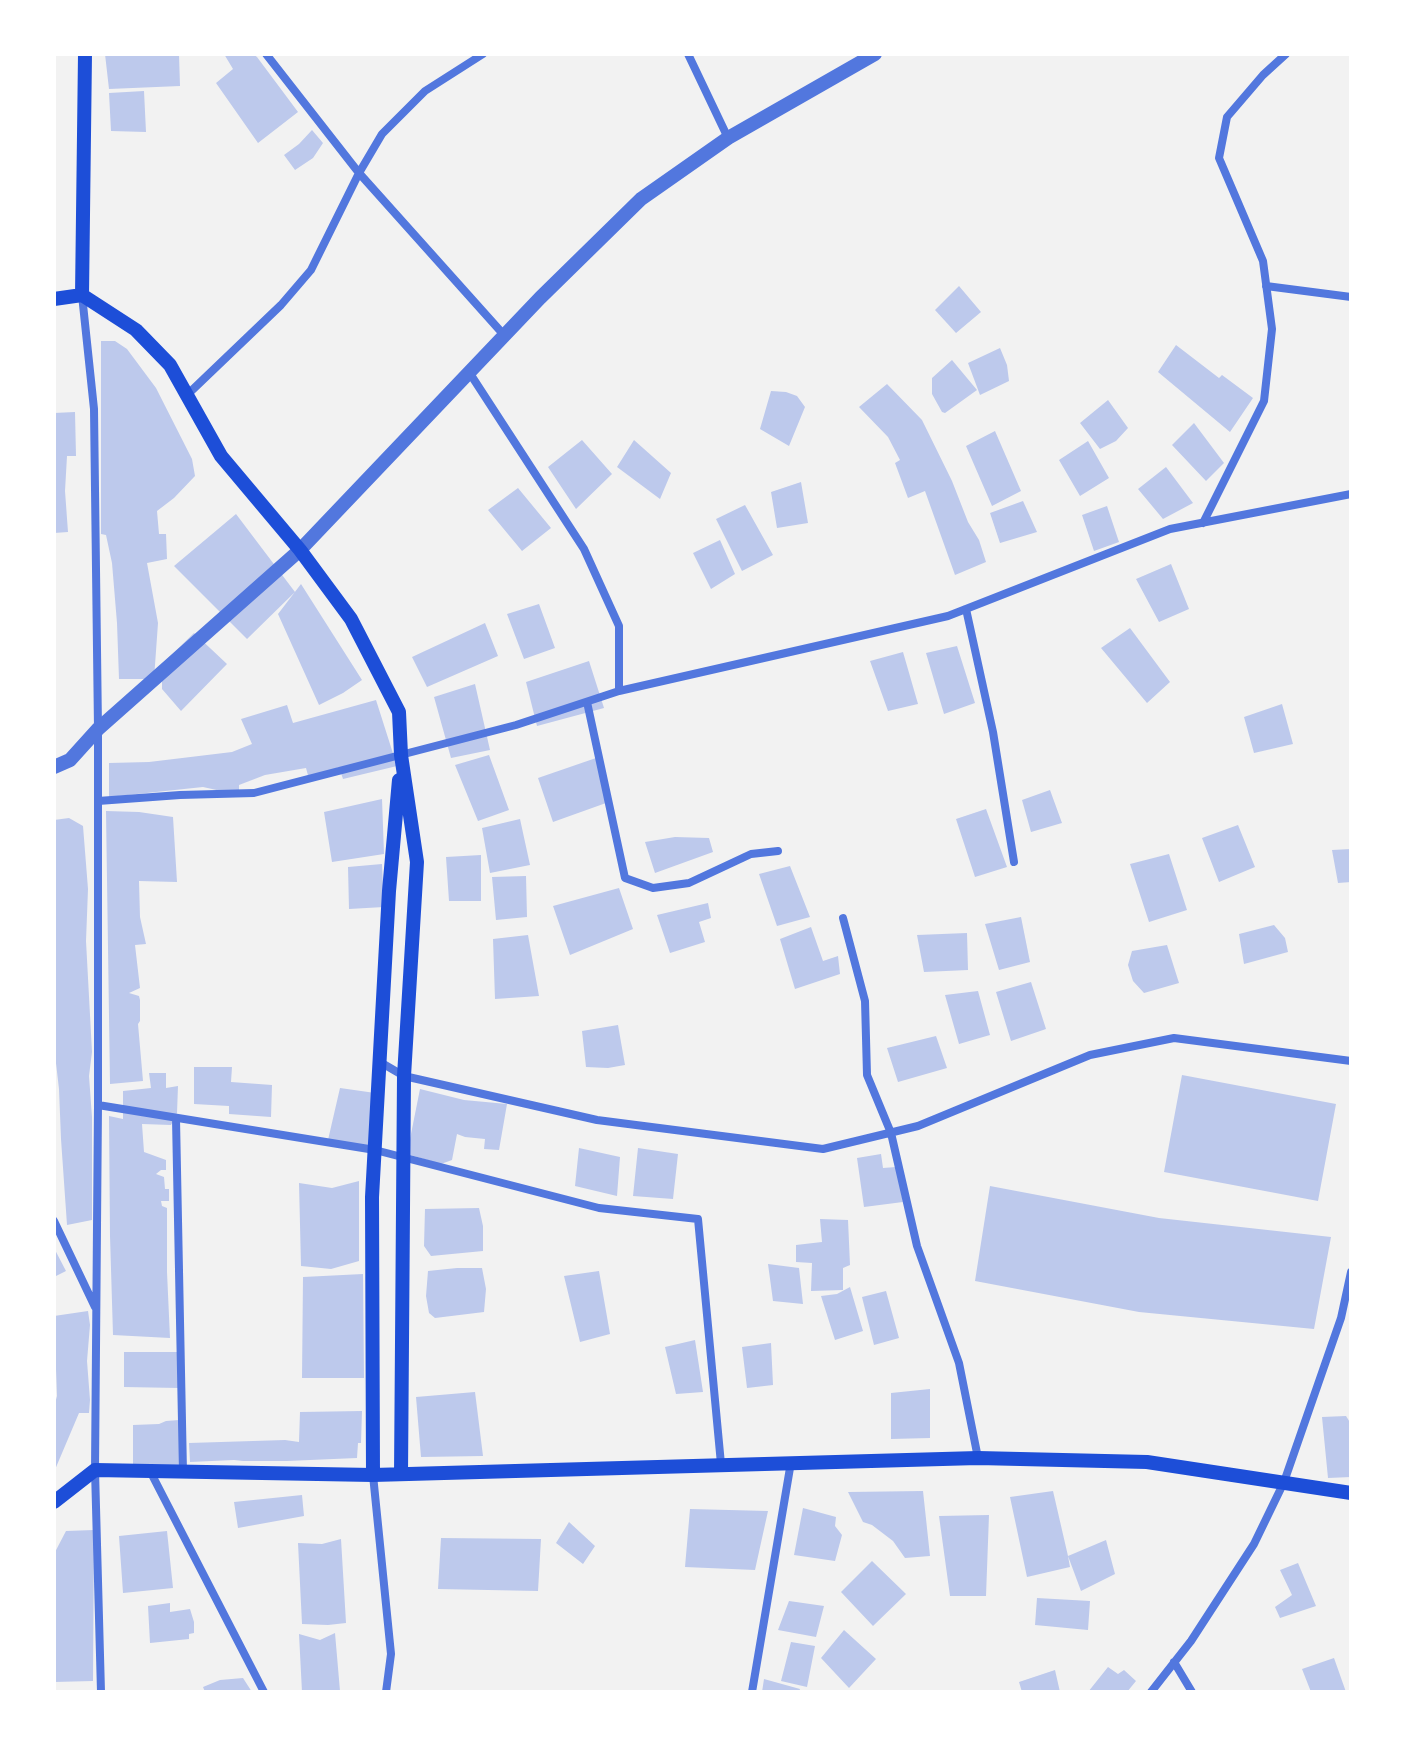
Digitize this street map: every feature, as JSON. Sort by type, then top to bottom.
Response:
[{"type":"main road","points":[[82,295],[85,54]]},
{"type":"main road","points":[[54,299],[82,295],[136,330],[170,365],[221,456],[300,550],[351,619],[399,712],[401,755],[417,862],[404,1076],[401,1474]]},
{"type":"main road","points":[[373,1475],[372,1197],[389,891],[401,755]]},
{"type":"main road","points":[[54,1502],[95,1470],[373,1475],[978,1458],[1147,1462],[1351,1493]]},
{"type":"street","points":[[266,54],[359,173],[504,335]]},
{"type":"street","points":[[187,395],[281,305],[311,270],[382,134],[425,91],[483,54]]},
{"type":"street","points":[[688,54],[728,138]]},
{"type":"street","points":[[54,767],[70,760],[98,729],[300,550],[504,335],[641,199],[728,138],[875,54]]},
{"type":"street","points":[[1203,523],[1264,401],[1272,329],[1263,261],[1219,158],[1227,117],[1263,75],[1286,54]]},
{"type":"street","points":[[1266,286],[1351,297]]},
{"type":"street","points":[[82,295],[94,409],[98,729],[95,1470],[101,1692]]},
{"type":"street","points":[[469,372],[584,549],[619,626],[619,691]]},
{"type":"street","points":[[98,801],[254,793],[516,725],[619,691],[948,616],[1170,529],[1351,494]]},
{"type":"street","points":[[966,609],[993,732],[1014,862]]},
{"type":"street","points":[[587,702],[625,878],[653,888],[689,883],[751,854],[778,851]]},
{"type":"street","points":[[843,918],[865,1001],[867,1075],[891,1133],[917,1246],[959,1363],[978,1458]]},
{"type":"street","points":[[380,1062],[404,1076],[597,1120],[823,1149],[918,1126],[1090,1055],[1174,1038],[1351,1061]]},
{"type":"street","points":[[98,1105],[375,1150],[599,1208],[698,1219],[721,1464]]},
{"type":"street","points":[[176,1119],[183,1472]]},
{"type":"street","points":[[54,1221],[97,1310]]},
{"type":"street","points":[[1151,1692],[1191,1641],[1254,1544],[1284,1482],[1346,1318],[1351,1272]]},
{"type":"street","points":[[752,1692],[791,1462]]},
{"type":"street","points":[[150,1471],[264,1692]]},
{"type":"street","points":[[373,1475],[391,1654],[386,1692]]},
{"type":"street","points":[[1174,1662],[1192,1692]]},
{"type":"building","points":[[105,54],[179,54],[180,86],[109,89]]},
{"type":"building","points":[[224,54],[253,54],[257,57],[298,112],[258,143],[216,83],[233,69]]},
{"type":"building","points":[[144,91],[146,132],[111,131],[109,93]]},
{"type":"building","points":[[312,130],[323,143],[313,158],[295,170],[284,155]]},
{"type":"building","points":[[959,286],[981,312],[956,333],[935,310]]},
{"type":"building","points":[[101,341],[115,341],[127,349],[156,388],[192,459],[195,476],[157,511],[159,534],[166,534],[167,559],[147,563],[158,623],[154,679],[119,679],[112,563],[106,535],[101,534]]},
{"type":"building","points":[[1176,345],[1219,378],[1222,375],[1253,398],[1230,432],[1158,372]]},
{"type":"building","points":[[1000,348],[1009,381],[980,395],[968,363]]},
{"type":"building","points":[[952,360],[977,390],[945,413],[932,394],[932,378]]},
{"type":"building","points":[[887,384],[922,420],[979,540],[986,562],[955,575],[925,491],[908,498],[895,463],[900,460],[888,437],[859,407]]},
{"type":"building","points":[[771,391],[797,396],[805,407],[789,446],[760,429]]},
{"type":"building","points":[[1108,400],[1128,428],[1116,441],[1100,449],[1080,423]]},
{"type":"building","points":[[75,412],[76,456],[67,456],[65,491],[68,532],[54,533],[54,413]]},
{"type":"building","points":[[1194,423],[1224,463],[1206,481],[1172,445]]},
{"type":"building","points":[[995,431],[1021,491],[992,506],[966,446]]},
{"type":"building","points":[[582,440],[612,474],[576,509],[548,467]]},
{"type":"building","points":[[634,440],[671,473],[660,499],[617,467]]},
{"type":"building","points":[[1088,441],[1109,478],[1080,496],[1059,460]]},
{"type":"building","points":[[1166,467],[1193,503],[1163,519],[1138,489]]},
{"type":"building","points":[[801,482],[808,523],[777,528],[771,492]]},
{"type":"building","points":[[518,488],[551,528],[522,551],[488,510]]},
{"type":"building","points":[[1023,501],[1037,532],[1000,543],[990,513]]},
{"type":"building","points":[[745,505],[773,555],[742,571],[716,519]]},
{"type":"building","points":[[1107,506],[1119,542],[1094,551],[1082,515]]},
{"type":"building","points":[[236,514],[295,592],[247,639],[174,566]]},
{"type":"building","points":[[720,540],[735,574],[711,589],[693,553]]},
{"type":"building","points":[[1171,564],[1189,609],[1159,622],[1136,579]]},
{"type":"building","points":[[301,584],[362,680],[319,705],[278,614]]},
{"type":"building","points":[[539,604],[555,648],[524,659],[507,614]]},
{"type":"building","points":[[485,623],[498,656],[427,687],[412,657]]},
{"type":"building","points":[[1130,628],[1170,682],[1147,703],[1101,648]]},
{"type":"building","points":[[194,633],[227,664],[181,711],[162,689],[162,664]]},
{"type":"building","points":[[957,646],[975,703],[944,714],[926,653]]},
{"type":"building","points":[[903,652],[918,704],[888,711],[870,661]]},
{"type":"building","points":[[589,661],[604,708],[537,726],[526,682]]},
{"type":"building","points":[[475,684],[490,750],[451,758],[434,697]]},
{"type":"building","points":[[376,700],[397,766],[343,779],[339,767],[309,779],[306,768],[265,775],[239,785],[239,795],[203,787],[109,797],[109,763],[149,762],[232,752],[252,744],[241,719],[287,705],[293,723]]},
{"type":"building","points":[[1282,704],[1293,744],[1254,753],[1244,717]]},
{"type":"building","points":[[489,755],[509,810],[478,821],[455,765]]},
{"type":"building","points":[[596,758],[606,803],[553,822],[538,778]]},
{"type":"building","points":[[1050,790],[1062,823],[1031,832],[1022,800]]},
{"type":"building","points":[[382,799],[384,854],[332,862],[324,812]]},
{"type":"building","points":[[986,809],[1007,867],[975,877],[956,819]]},
{"type":"building","points":[[106,811],[173,817],[177,882],[139,881],[140,917],[146,944],[135,945],[140,988],[129,993],[139,996],[140,1000],[138,1024],[143,1081],[110,1084]]},
{"type":"building","points":[[69,818],[83,826],[88,889],[86,941],[92,1052],[89,1076],[92,1220],[67,1225],[54,1046],[54,820]]},
{"type":"building","points":[[520,819],[530,865],[490,873],[482,828]]},
{"type":"building","points":[[1238,825],[1255,867],[1219,882],[1202,838]]},
{"type":"building","points":[[675,837],[709,838],[713,852],[655,873],[645,842]]},
{"type":"building","points":[[1351,849],[1351,882],[1338,883],[1332,850]]},
{"type":"building","points":[[1169,854],[1187,910],[1149,922],[1130,864]]},
{"type":"building","points":[[481,855],[481,901],[449,901],[446,857]]},
{"type":"building","points":[[382,864],[384,907],[349,909],[348,867]]},
{"type":"building","points":[[790,866],[810,917],[777,926],[759,874]]},
{"type":"building","points":[[526,876],[527,917],[496,920],[492,877]]},
{"type":"building","points":[[619,888],[633,929],[570,955],[553,906]]},
{"type":"building","points":[[708,903],[711,918],[699,922],[705,942],[670,953],[657,915]]},
{"type":"building","points":[[1021,917],[1030,962],[999,970],[985,924]]},
{"type":"building","points":[[1274,925],[1285,938],[1288,952],[1244,964],[1239,934]]},
{"type":"building","points":[[811,927],[823,961],[838,956],[840,974],[795,989],[780,939]]},
{"type":"building","points":[[967,933],[968,970],[924,972],[917,935]]},
{"type":"building","points":[[528,935],[539,996],[495,999],[493,939]]},
{"type":"building","points":[[1167,945],[1179,983],[1144,993],[1133,981],[1128,965],[1132,951]]},
{"type":"building","points":[[1031,982],[1046,1029],[1011,1041],[996,992]]},
{"type":"building","points":[[978,991],[990,1035],[959,1044],[945,995]]},
{"type":"building","points":[[618,1025],[625,1065],[586,1067],[582,1031]]},
{"type":"building","points":[[936,1036],[947,1068],[898,1082],[887,1048]]},
{"type":"building","points":[[194,1067],[232,1067],[231,1082],[272,1085],[271,1117],[229,1114],[229,1106],[194,1104]]},
{"type":"building","points":[[149,1073],[166,1073],[166,1088],[178,1086],[177,1113],[171,1125],[142,1124],[144,1152],[166,1160],[166,1170],[156,1174],[164,1177],[165,1189],[169,1189],[169,1201],[161,1201],[162,1206],[167,1208],[170,1338],[113,1335],[109,1116],[123,1119],[123,1091],[151,1088]]},
{"type":"building","points":[[1182,1075],[1336,1104],[1318,1201],[1164,1172]]},
{"type":"building","points":[[340,1088],[375,1093],[370,1147],[328,1140]]},
{"type":"building","points":[[420,1089],[464,1100],[507,1104],[499,1150],[484,1149],[485,1139],[457,1134],[452,1160],[441,1164],[407,1154]]},
{"type":"building","points":[[579,1148],[620,1157],[617,1196],[575,1186]]},
{"type":"building","points":[[638,1148],[678,1154],[673,1199],[633,1196]]},
{"type":"building","points":[[881,1154],[883,1168],[896,1167],[903,1202],[864,1207],[857,1158]]},
{"type":"building","points":[[359,1181],[359,1261],[331,1269],[301,1266],[299,1183],[332,1188]]},
{"type":"building","points":[[990,1186],[1159,1218],[1331,1237],[1314,1329],[1139,1312],[975,1281]]},
{"type":"building","points":[[479,1208],[483,1251],[431,1256],[424,1246],[425,1209]]},
{"type":"building","points":[[820,1219],[848,1220],[850,1265],[843,1268],[843,1290],[811,1291],[812,1263],[796,1262],[796,1245],[822,1242]]},
{"type":"building","points":[[54,1248],[66,1271],[54,1277]]},
{"type":"building","points":[[768,1264],[799,1268],[803,1304],[773,1301]]},
{"type":"building","points":[[482,1268],[486,1289],[484,1312],[435,1318],[429,1313],[426,1296],[428,1271]]},
{"type":"building","points":[[599,1271],[610,1334],[580,1342],[564,1276]]},
{"type":"building","points":[[363,1274],[364,1378],[302,1378],[303,1277]]},
{"type":"building","points":[[850,1287],[863,1331],[835,1340],[821,1296],[837,1294]]},
{"type":"building","points":[[886,1291],[899,1338],[874,1345],[862,1297]]},
{"type":"building","points":[[88,1311],[89,1413],[79,1413],[54,1472],[54,1407],[57,1396],[54,1316]]},
{"type":"building","points":[[695,1340],[703,1392],[676,1394],[665,1347]]},
{"type":"building","points":[[771,1343],[773,1385],[747,1388],[742,1347]]},
{"type":"building","points":[[124,1352],[178,1352],[179,1388],[124,1387]]},
{"type":"building","points":[[930,1389],[930,1438],[891,1439],[891,1393]]},
{"type":"building","points":[[475,1392],[483,1456],[421,1457],[416,1397]]},
{"type":"building","points":[[362,1411],[357,1458],[190,1462],[189,1443],[299,1442],[300,1412]]},
{"type":"building","points":[[1346,1416],[1351,1424],[1351,1477],[1328,1478],[1322,1417]]},
{"type":"building","points":[[179,1420],[181,1472],[133,1471],[133,1425]]},
{"type":"building","points":[[923,1491],[930,1556],[905,1558],[893,1541],[863,1522],[848,1492]]},
{"type":"building","points":[[1053,1491],[1070,1567],[1027,1577],[1010,1497]]},
{"type":"building","points":[[302,1495],[304,1516],[238,1528],[234,1502]]},
{"type":"building","points":[[803,1508],[836,1517],[835,1526],[842,1535],[835,1561],[794,1555]]},
{"type":"building","points":[[690,1509],[768,1511],[755,1570],[685,1567]]},
{"type":"building","points":[[989,1515],[986,1596],[950,1596],[939,1516]]},
{"type":"building","points":[[569,1522],[595,1546],[583,1564],[556,1543]]},
{"type":"building","points":[[94,1530],[93,1681],[54,1682],[54,1554],[66,1531]]},
{"type":"building","points":[[167,1531],[173,1588],[123,1593],[119,1536]]},
{"type":"building","points":[[441,1538],[541,1539],[538,1591],[438,1589]]},
{"type":"building","points":[[341,1539],[346,1623],[302,1624],[298,1543],[322,1544]]},
{"type":"building","points":[[1106,1540],[1115,1574],[1081,1591],[1068,1556]]},
{"type":"building","points":[[872,1561],[906,1594],[873,1626],[841,1592]]},
{"type":"building","points":[[1298,1563],[1316,1606],[1280,1618],[1275,1607],[1292,1595],[1280,1570]]},
{"type":"building","points":[[1037,1598],[1090,1601],[1088,1630],[1035,1625]]},
{"type":"building","points":[[789,1601],[824,1606],[816,1637],[778,1630]]},
{"type":"building","points":[[170,1603],[170,1612],[190,1609],[194,1633],[189,1634],[189,1639],[150,1643],[148,1606]]},
{"type":"building","points":[[844,1630],[876,1659],[849,1688],[821,1658]]},
{"type":"building","points":[[335,1633],[340,1691],[302,1692],[299,1634],[320,1640]]},
{"type":"building","points":[[791,1642],[815,1646],[807,1687],[781,1681]]},
{"type":"building","points":[[1334,1658],[1346,1692],[1311,1692],[1302,1669]]},
{"type":"building","points":[[1108,1667],[1118,1674],[1124,1670],[1136,1681],[1127,1692],[1088,1692]]},
{"type":"building","points":[[1055,1670],[1060,1692],[1022,1692],[1019,1682]]},
{"type":"building","points":[[243,1678],[252,1692],[205,1692],[203,1687],[220,1680]]},
{"type":"building","points":[[764,1679],[800,1689],[799,1692],[762,1692]]}]
